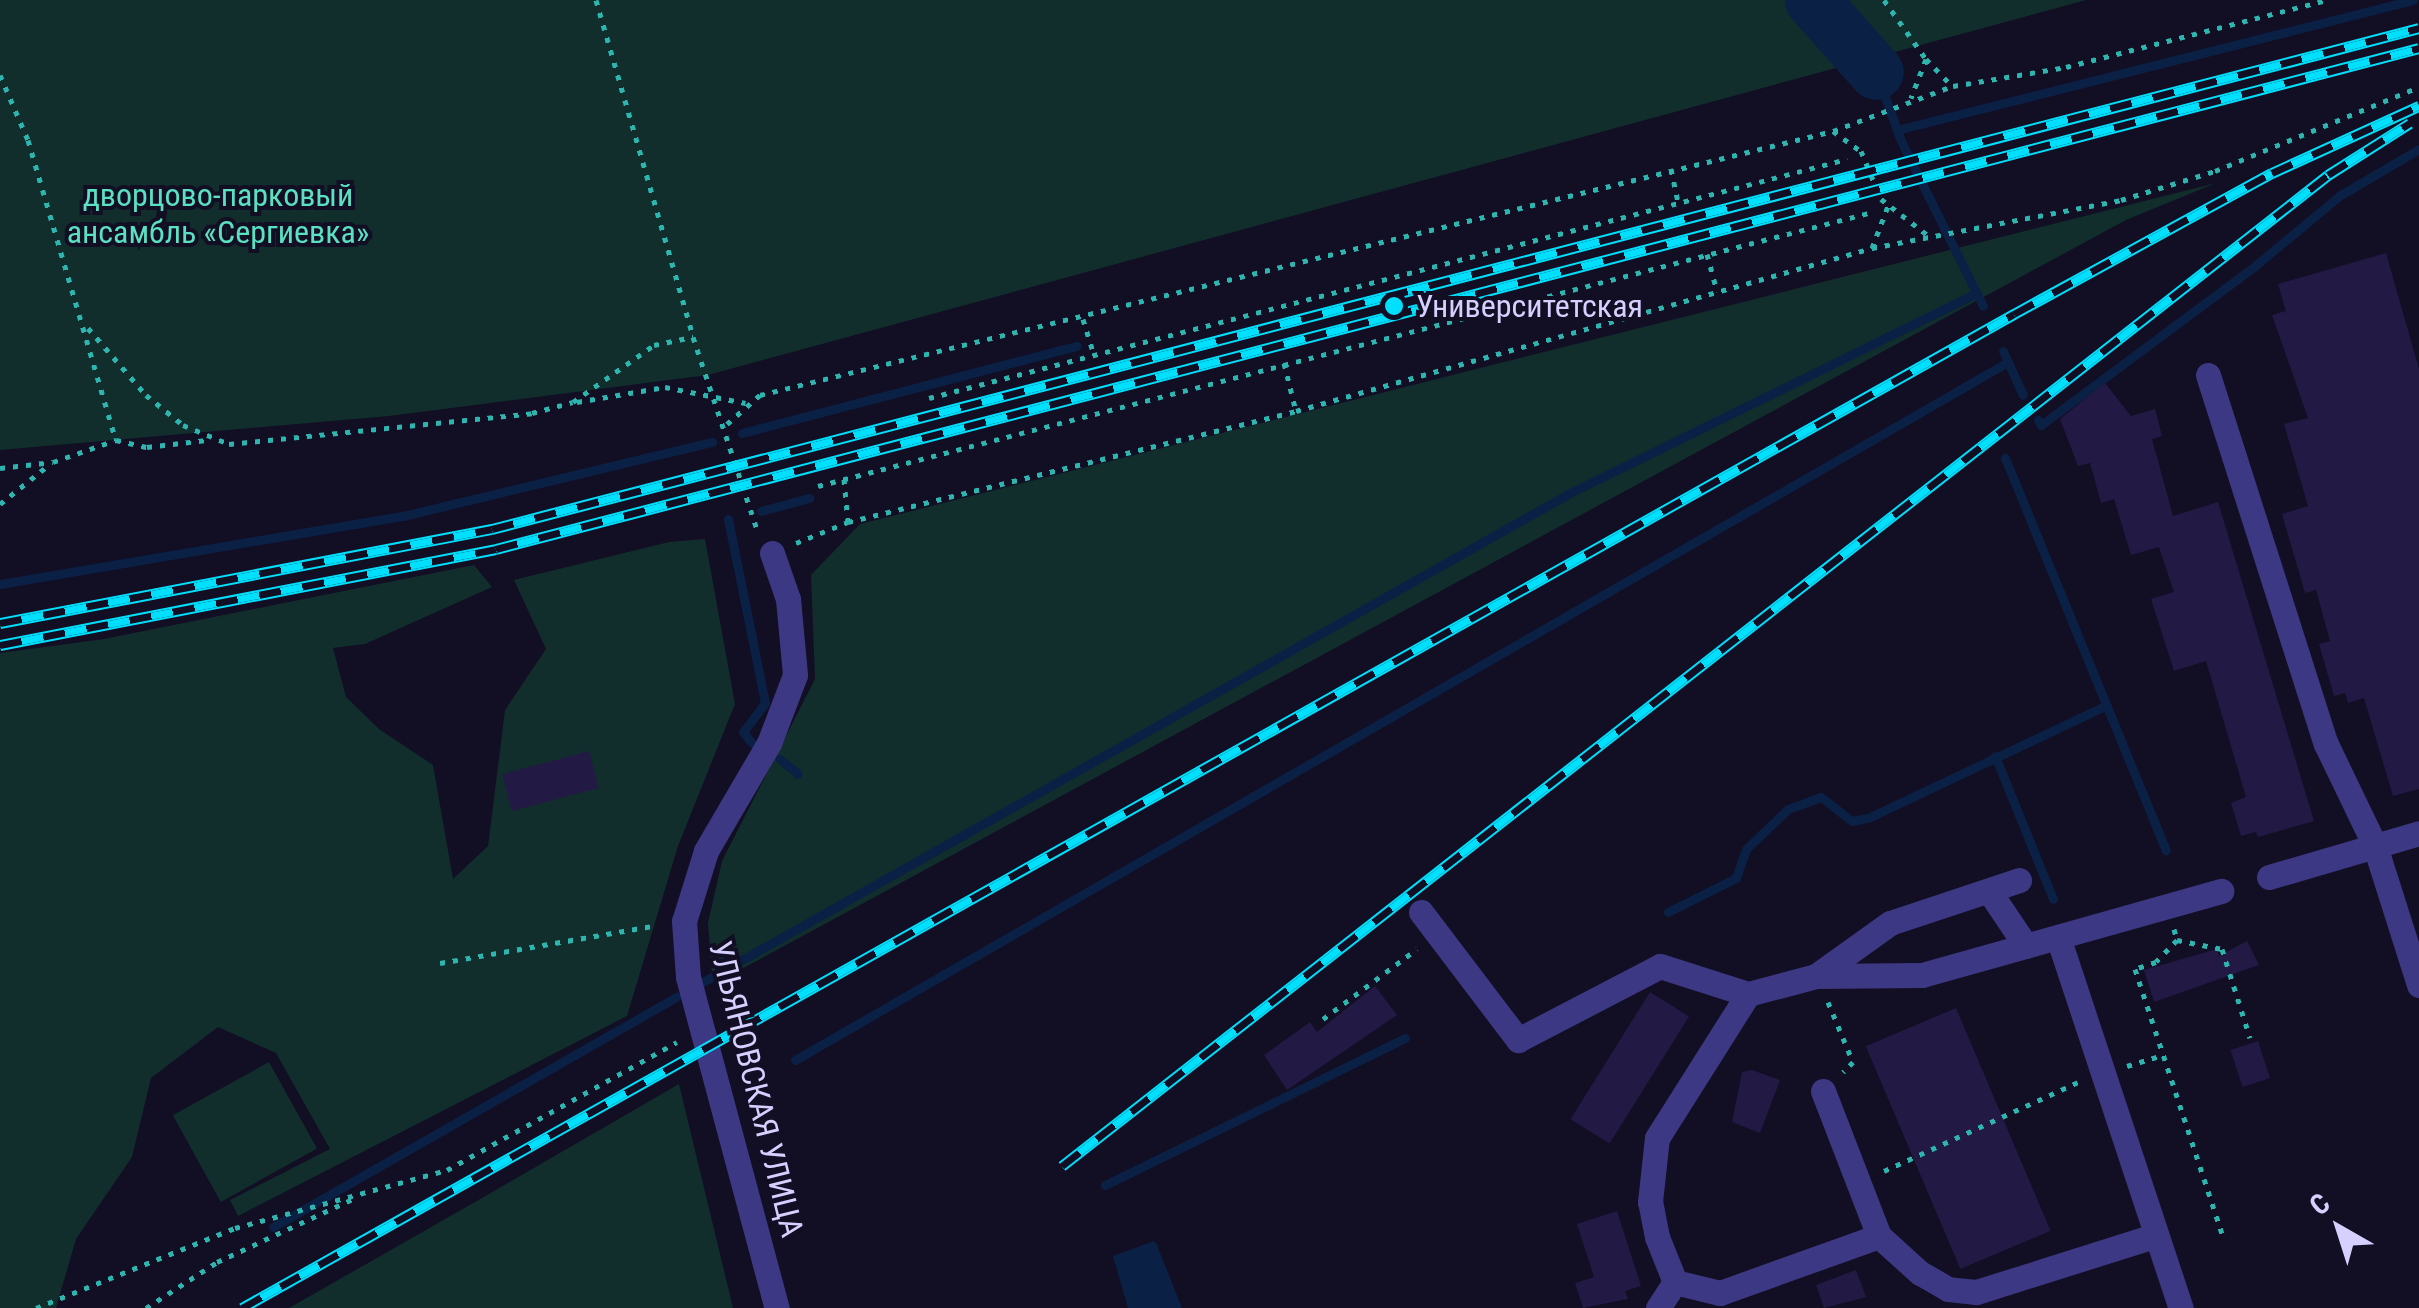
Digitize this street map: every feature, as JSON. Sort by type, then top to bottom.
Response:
[{"type":"street","points":[[2208,375],[2326,744],[2375,846],[2419,985]]},
{"type":"street","name":"УЛЬЯНОВСКАЯ УЛИЦА","points":[[772,553],[788,599],[795,675],[769,744],[706,851],[684,921],[701,1029],[777,1308]]},
{"type":"street","points":[[2269,877],[2419,834]]},
{"type":"street","points":[[1816,976],[1890,923],[2019,880]]},
{"type":"street","points":[[1989,891],[2026,946]]},
{"type":"street","points":[[1422,912],[1518,1040],[1660,966],[1748,994],[1816,976],[1922,975],[2221,892]]},
{"type":"street","points":[[2058,938],[2180,1308]]},
{"type":"street","points":[[1675,1282],[1650,1202],[1657,1138],[1748,994]]},
{"type":"street","points":[[1823,1091],[1878,1236],[1920,1273],[1948,1289],[1976,1292],[2154,1236]]},
{"type":"street","points":[[1675,1282],[1720,1293],[1878,1236]]},
{"type":"street","points":[[1658,1308],[1675,1282]]},
{"type":"path","points":[[596,0],[693,337],[726,424],[750,520],[772,553],[848,522],[1296,411],[1872,248],[2121,200],[2215,171],[2419,87]]},
{"type":"path","points":[[1884,0],[1926,59],[1954,86]]},
{"type":"path","points":[[0,468],[53,462],[116,440],[147,447],[210,440],[301,441],[414,430],[665,387],[745,403],[1833,131],[1881,109],[1954,86],[2066,67],[2327,0]]},
{"type":"path","points":[[1911,98],[1926,59]]},
{"type":"path","points":[[0,75],[28,140],[61,268],[88,328],[116,440]]},
{"type":"path","points":[[1833,131],[1874,170],[1888,206],[1930,237]]},
{"type":"path","points":[[929,398],[1847,160]]},
{"type":"path","points":[[1671,169],[1678,202]]},
{"type":"path","points":[[1872,248],[1888,206]]},
{"type":"path","points":[[818,486],[1868,213]]},
{"type":"path","points":[[1707,254],[1717,292]]},
{"type":"path","points":[[1083,320],[1094,354]]},
{"type":"path","points":[[88,328],[146,395],[210,440]]},
{"type":"path","points":[[573,402],[654,345],[693,337]]},
{"type":"path","points":[[1284,363],[1296,411]]},
{"type":"path","points":[[726,424],[745,403]]},
{"type":"path","points":[[0,504],[53,462]]},
{"type":"path","points":[[844,479],[848,522]]},
{"type":"path","points":[[2167,907],[2176,940]]},
{"type":"path","points":[[440,963],[684,921]]},
{"type":"path","points":[[1323,1019],[1438,934]]},
{"type":"path","points":[[2176,940],[2222,949],[2250,1038]]},
{"type":"path","points":[[2176,940],[2156,962],[2135,969],[2222,1234]]},
{"type":"path","points":[[1823,1091],[1853,1062],[1835,1017]]},
{"type":"path","points":[[36,1308],[235,1228],[447,1170],[701,1029]]},
{"type":"path","points":[[1858,1182],[2100,1074],[2163,1055]]},
{"type":"path","points":[[146,1308],[217,1262],[372,1191]]},
{"type":"green space","name":"дворцово-парковый ансамбль «Сергиевка»","points":[[0,0],[2086,0],[708,375],[389,416],[0,450]]},
{"type":"green space","points":[[2216,183],[2126,220],[738,971],[712,975],[708,923],[722,861],[815,679],[811,575],[860,524]]},
{"type":"green space","points":[[705,539],[735,704],[678,846],[627,1016],[238,1216],[230,1200],[330,1149],[276,1053],[218,1027],[151,1078],[132,1157],[76,1239],[56,1308],[0,1308],[0,653],[104,639],[474,565],[492,587],[365,644],[333,648],[346,697],[379,729],[433,765],[453,879],[488,846],[505,710],[546,649],[514,580],[669,542]]},
{"type":"green space","points":[[269,1062],[317,1149],[221,1202],[173,1115]]},
{"type":"green space","points":[[679,1084],[733,1308],[289,1308],[475,1202]]},
{"type":"water","points":[[1154,1241],[1182,1308],[1128,1308],[1113,1256]]},
{"type":"building","points":[[2386,253],[2419,369],[2419,789],[2393,796],[2364,698],[2348,703],[2345,693],[2334,696],[2319,644],[2330,641],[2316,590],[2305,593],[2282,514],[2308,506],[2284,424],[2308,418],[2272,315],[2286,311],[2278,284]]},
{"type":"building","points":[[2105,383],[2131,416],[2155,409],[2162,436],[2152,439],[2173,516],[2218,502],[2314,821],[2258,837],[2256,832],[2241,836],[2231,803],[2246,797],[2206,661],[2174,671],[2151,599],[2174,592],[2159,547],[2131,555],[2114,499],[2101,503],[2090,463],[2078,466],[2060,419]]},
{"type":"building","points":[[589,751],[599,788],[512,811],[502,774]]},
{"type":"building","points":[[2247,941],[2259,965],[2154,1002],[2144,970],[2217,949],[2219,956]]},
{"type":"building","points":[[1375,986],[1397,1015],[1287,1090],[1264,1055],[1310,1022],[1317,1032]]},
{"type":"building","points":[[1650,992],[1689,1016],[1610,1144],[1571,1119]]},
{"type":"building","points":[[1956,1008],[2051,1231],[1960,1269],[1866,1046]]},
{"type":"building","points":[[2258,1041],[2270,1078],[2242,1087],[2230,1050]]},
{"type":"building","points":[[1752,1070],[1780,1080],[1760,1133],[1732,1122],[1742,1072]]},
{"type":"building","points":[[1617,1211],[1641,1286],[1625,1291],[1628,1299],[1583,1308],[1575,1283],[1594,1277],[1577,1224]]},
{"type":"building","points":[[1856,1270],[1866,1297],[1824,1308],[1816,1285]]},
{"type":"waterway","points":[[1812,0],[1876,72]]},
{"type":"waterway","points":[[1897,130],[2413,0]]},
{"type":"waterway","points":[[1876,72],[1901,141],[1983,306]]},
{"type":"waterway","points":[[2038,420],[2041,425],[2250,270],[2339,196],[2419,149]]},
{"type":"waterway","points":[[701,983],[1568,494],[1976,293]]},
{"type":"waterway","points":[[742,433],[1077,346]]},
{"type":"waterway","points":[[2003,351],[2023,395]]},
{"type":"waterway","points":[[795,1060],[2008,362]]},
{"type":"waterway","points":[[0,584],[403,516],[712,442]]},
{"type":"waterway","points":[[2005,458],[2166,850]]},
{"type":"waterway","points":[[761,511],[809,498]]},
{"type":"waterway","points":[[728,519],[765,703],[743,732],[752,743]]},
{"type":"waterway","points":[[1668,912],[1736,878],[1746,849],[1788,809],[1821,797],[1852,821],[1868,818],[2107,705]]},
{"type":"waterway","points":[[1995,756],[2053,899]]},
{"type":"waterway","points":[[780,759],[798,774]]},
{"type":"waterway","points":[[273,1227],[677,997]]},
{"type":"waterway","points":[[1105,1185],[1405,1038]]},
{"type":"railway","points":[[0,623],[492,529],[2419,28]]},
{"type":"railway","points":[[0,645],[496,549],[2419,48]]},
{"type":"railway","points":[[242,1308],[2014,314],[2272,173],[2419,106]]},
{"type":"railway","points":[[1062,1166],[2328,175],[2410,123]]},
{"type":"place","name":"Университетская","points":[[1394,306]]}]
